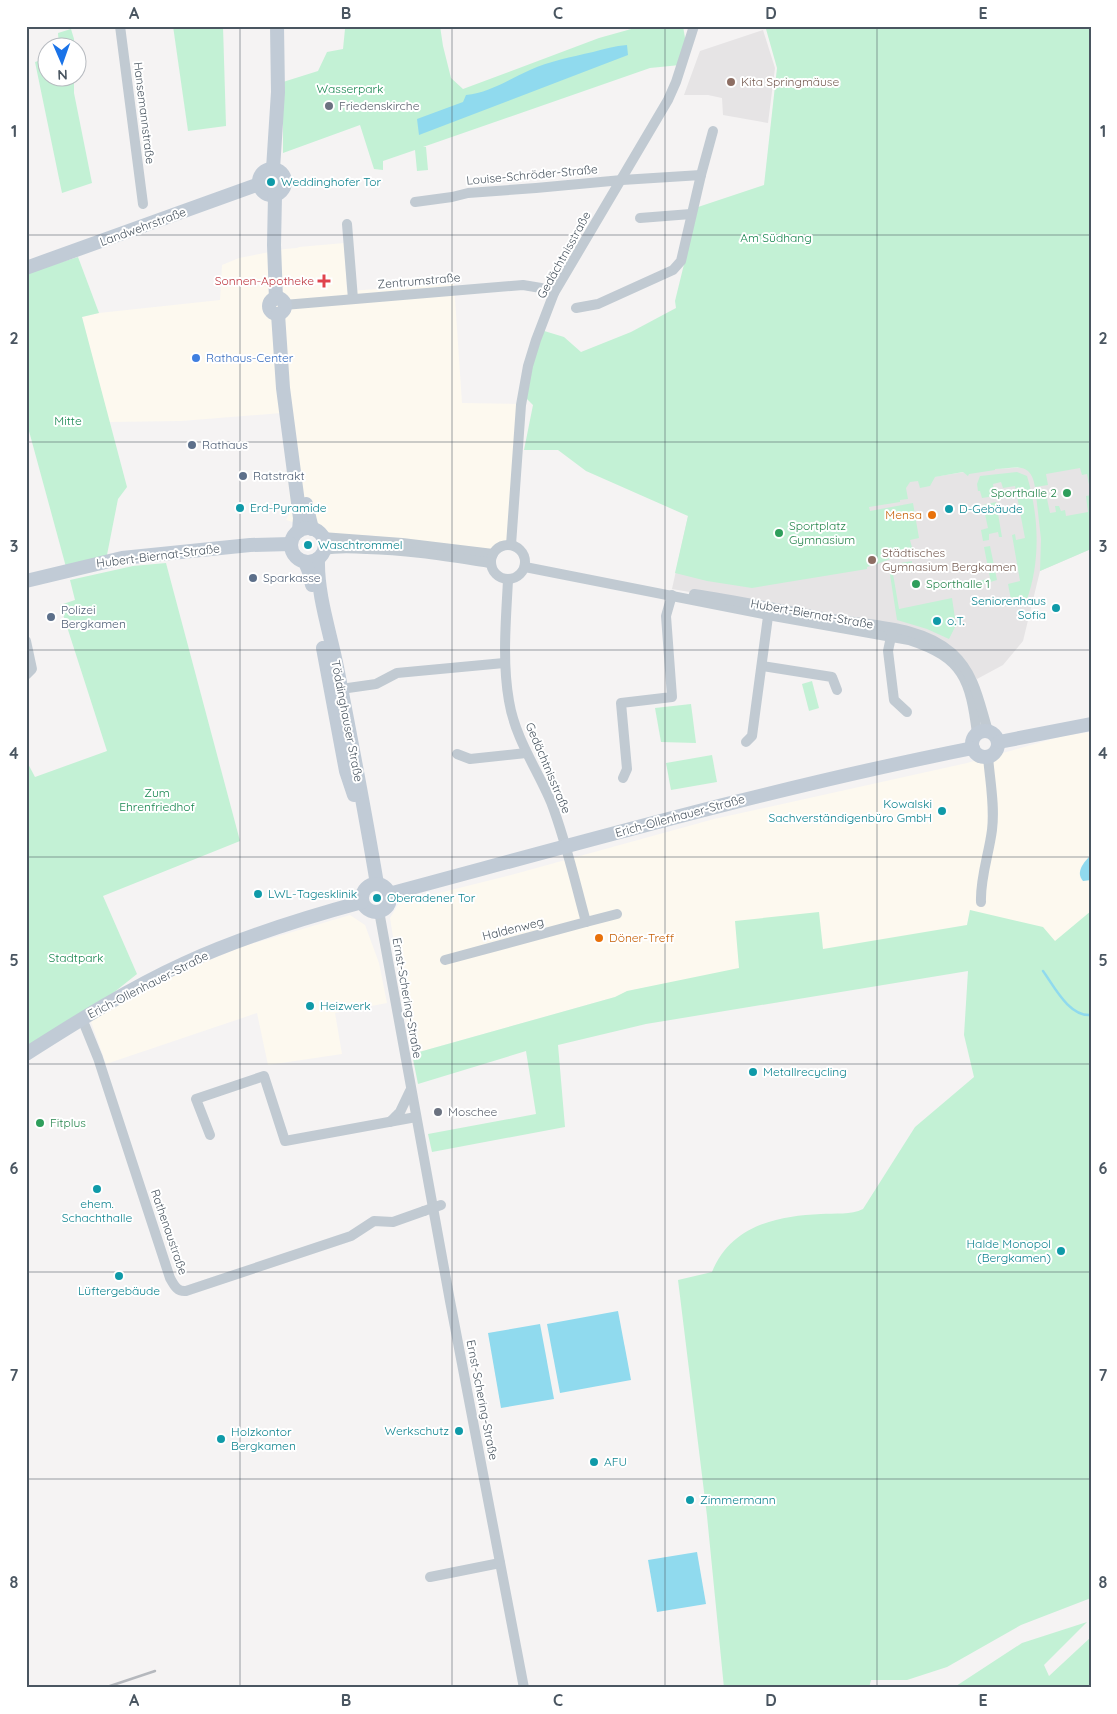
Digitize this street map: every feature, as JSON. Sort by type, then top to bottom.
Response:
[{"type":"street","name":"Hansemannstraße","points":[[120,26],[143,204]]},
{"type":"street","points":[[273,168],[278,92],[278,26]]},
{"type":"street","name":"Gedächtnisstraße","points":[[511,545],[522,397],[536,340],[554,293],[668,100],[676,82],[694,26]]},
{"type":"street","points":[[576,308],[598,304],[673,270],[681,261],[713,131]]},
{"type":"street","points":[[273,168],[282,173],[285,180],[284,188],[274,195],[264,193],[259,184],[261,174],[273,168]]},
{"type":"street","points":[[622,180],[701,175]]},
{"type":"street","name":"Louise-Schröder-Straße","points":[[415,202],[468,193],[622,180]]},
{"type":"street","name":"Landwehrstraße","points":[[26,267],[259,184]]},
{"type":"street","name":"Töddinghauser Straße","points":[[274,195],[274,245],[280,306],[283,376],[292,400],[308,517],[341,689],[374,884]]},
{"type":"street","points":[[640,218],[692,214]]},
{"type":"street","points":[[347,224],[353,299]]},
{"type":"street","name":"Zentrumstraße","points":[[280,306],[523,285],[541,288],[554,293]]},
{"type":"street","points":[[291,544],[294,536],[313,544],[336,548],[379,549],[492,559]]},
{"type":"street","name":"Töddinghauser Straße","points":[[291,544],[294,553],[300,560],[313,544]]},
{"type":"street","name":"Hubert-Biernat-Straße","points":[[26,580],[122,558],[250,545],[291,544]]},
{"type":"street","name":"Töddinghauser Straße","points":[[313,544],[309,572],[346,771],[353,788],[374,884]]},
{"type":"street","points":[[511,545],[518,547],[526,559],[525,567],[519,576],[508,580],[496,575],[492,569],[492,559],[500,547],[511,545]]},
{"type":"street","name":"Hubert-Biernat-Straße","points":[[525,567],[672,595],[686,592],[891,633],[925,637],[946,653],[969,686],[983,732]]},
{"type":"street","name":"Gedächtnisstraße","points":[[508,580],[504,663],[509,702],[526,753],[560,826],[564,846]]},
{"type":"street","points":[[623,778],[627,769],[621,703],[672,697],[666,616],[672,595]]},
{"type":"street","points":[[746,742],[752,736],[769,610]]},
{"type":"street","points":[[891,633],[888,651],[894,700],[907,712]]},
{"type":"street","points":[[26,641],[32,669],[26,675]]},
{"type":"street","points":[[341,689],[376,684],[397,673],[504,663]]},
{"type":"street","points":[[762,666],[832,677],[837,690]]},
{"type":"street","points":[[998,742],[1091,724]]},
{"type":"street","points":[[983,732],[995,735],[998,742],[995,753],[988,757],[980,756],[973,748],[973,740],[983,732]]},
{"type":"street","name":"Erich-Ollenhauer-Straße","points":[[390,894],[564,846],[789,788],[900,762],[973,748]]},
{"type":"street","points":[[457,754],[470,759],[526,753]]},
{"type":"street","points":[[982,902],[981,890],[994,812],[988,757]]},
{"type":"street","points":[[564,846],[586,922]]},
{"type":"street","points":[[374,884],[385,887],[390,894],[388,905],[379,911],[369,910],[362,902],[363,891],[374,884]]},
{"type":"street","name":"Erich-Ollenhauer-Straße","points":[[26,1054],[81,1019],[185,963],[241,940],[362,902]]},
{"type":"street","name":"Ernst-Schering-Straße","points":[[379,911],[524,1688]]},
{"type":"street","name":"Haldenweg","points":[[445,960],[617,914]]},
{"type":"street","name":"Rathenaustraße","points":[[81,1019],[98,1058],[170,1278],[175,1287],[180,1291],[186,1292],[350,1236],[374,1221],[393,1222],[445,1204]]},
{"type":"street","points":[[210,1135],[196,1100],[264,1076],[285,1141],[416,1117]]},
{"type":"street","points":[[390,1122],[400,1112],[411,1090]]},
{"type":"street","points":[[430,1577],[500,1563]]},
{"type":"shaded area","name":"Kita Springmäuse","points":[[763,30],[775,68],[768,123],[723,115],[722,98],[708,95],[684,95],[700,51]]},
{"type":"shaded area","points":[[344,243],[347,291],[454,284],[462,403],[519,404],[510,543],[497,546],[491,552],[366,535],[337,535],[286,520],[291,510],[282,413],[181,421],[109,422],[82,317],[99,313],[220,300],[222,265],[239,258],[285,249]]},
{"type":"shaded area","name":"Städtisches Gymnasium Bergkamen","points":[[1091,464],[1091,549],[1040,571],[1023,641],[1003,665],[977,679],[954,651],[896,627],[672,589],[688,516],[977,470]]},
{"type":"shaded area","points":[[1091,732],[1091,911],[1055,942],[970,910],[967,925],[628,991],[615,997],[412,1054],[390,918],[399,903],[511,875],[714,819],[967,763],[1063,736]]},
{"type":"shaded area","points":[[350,915],[365,925],[379,963],[387,1003],[335,1013],[342,1054],[268,1065],[257,1013],[106,1064],[90,1019],[188,969],[241,947]]},
{"type":"green space","points":[[173,26],[223,26],[226,126],[188,131]]},
{"type":"green space","name":"Wasserpark","points":[[440,26],[451,78],[463,89],[599,38],[642,26],[683,26],[686,44],[680,65],[650,68],[423,147],[426,147],[428,170],[417,171],[415,150],[383,161],[383,170],[374,169],[360,125],[283,153],[283,82],[318,71],[327,52],[343,49],[345,29]]},
{"type":"green space","name":"Am Südhang","points":[[766,26],[1091,26],[1091,495],[1087,474],[1082,475],[1080,468],[1046,474],[1048,485],[1035,487],[1030,473],[1016,467],[995,469],[969,474],[968,476],[963,472],[935,477],[930,486],[920,488],[918,481],[910,482],[906,488],[908,499],[869,507],[870,511],[913,503],[919,538],[910,540],[913,551],[867,567],[867,569],[752,588],[707,581],[675,573],[688,516],[586,471],[558,450],[524,450],[533,405],[524,396],[541,330],[564,337],[581,352],[631,332],[676,308],[675,301],[698,207],[764,185],[777,68]]},
{"type":"green space","points":[[71,29],[74,38],[58,38],[58,33]]},
{"type":"green space","points":[[38,61],[38,77],[35,62]]},
{"type":"green space","points":[[40,88],[74,88],[92,183],[62,193]]},
{"type":"green space","name":"Mitte","points":[[78,257],[99,313],[82,317],[127,487],[118,499],[106,560],[66,567],[26,420],[26,273]]},
{"type":"green space","points":[[1017,472],[1027,476],[1034,507],[1037,539],[1034,571],[1026,602],[1012,605],[1008,584],[1020,581],[1012,535],[1015,534],[1016,540],[1025,538],[1015,486],[1003,488],[1001,482],[993,484],[995,496],[982,498],[977,484],[980,476]]},
{"type":"green space","points":[[1046,494],[1050,513],[1056,512],[1055,506],[1059,506],[1061,511],[1065,510],[1066,516],[1088,512],[1086,496],[1091,495],[1091,549],[1040,571],[1041,539],[1036,495]]},
{"type":"green space","points":[[996,502],[1002,537],[999,537],[998,532],[989,534],[989,540],[983,541],[981,530],[988,528],[983,505]]},
{"type":"green space","points":[[990,546],[997,580],[977,586],[976,582],[990,578],[984,547]]},
{"type":"green space","points":[[912,561],[912,564],[892,568],[899,609],[952,598],[956,625],[949,639],[927,629],[897,620],[889,568],[895,564]]},
{"type":"green space","name":"Zum Ehrenfriedhof","points":[[166,563],[240,841],[103,896],[137,974],[88,1013],[26,1053],[26,760],[35,777],[107,751],[60,605],[75,600],[70,580],[133,566]]},
{"type":"green space","points":[[812,681],[819,708],[809,711],[802,684]]},
{"type":"green space","points":[[691,704],[696,743],[661,742],[655,708]]},
{"type":"green space","points":[[712,755],[717,782],[671,790],[666,763]]},
{"type":"green space","points":[[970,910],[1043,927],[1055,941],[1091,911],[1091,1598],[1021,1625],[947,1667],[907,1680],[871,1680],[869,1688],[724,1688],[707,1516],[678,1280],[712,1272],[720,1256],[731,1244],[757,1226],[788,1217],[848,1213],[863,1209],[915,1127],[974,1077],[964,1035],[968,971],[646,1024],[558,1045],[565,1127],[432,1152],[428,1134],[536,1114],[526,1051],[418,1084],[412,1054],[615,997],[627,991],[739,968],[735,921],[819,912],[823,949],[967,925]]},
{"type":"green space","points":[[1087,1622],[1044,1665],[1049,1676],[1091,1637],[1091,1688],[953,1688],[1022,1643]]},
{"type":"water","points":[[627,45],[628,55],[419,135],[417,119],[463,102],[466,95],[491,89],[530,70],[553,62]]},
{"type":"water","points":[[1091,855],[1091,880],[1083,881],[1080,871]]},
{"type":"water","points":[[618,1311],[631,1380],[560,1393],[547,1324]]},
{"type":"water","points":[[540,1324],[554,1399],[501,1408],[488,1333]]},
{"type":"water","points":[[697,1552],[706,1604],[657,1612],[648,1560]]},
{"type":"waterway","points":[[1043,971],[1069,1006],[1083,1014],[1091,1015]]},
{"type":"railway","points":[[104,1688],[155,1671]]},
{"type":"place","name":"Kita Springmäuse","points":[[731,82]]},
{"type":"place","name":"Friedenskirche","points":[[329,106]]},
{"type":"place","name":"Weddinghofer Tor","points":[[271,182]]},
{"type":"place","name":"Sonnen-Apotheke","points":[[324,281]]},
{"type":"place","name":"Rathaus-Center","points":[[196,358]]},
{"type":"place","name":"Rathaus","points":[[192,445]]},
{"type":"place","name":"Ratstrakt","points":[[243,476]]},
{"type":"place","name":"Sporthalle 2","points":[[1067,493]]},
{"type":"place","name":"Erd-Pyramide","points":[[240,508]]},
{"type":"place","name":"D-Gebäude","points":[[949,509]]},
{"type":"place","name":"Mensa","points":[[932,515]]},
{"type":"place","name":"Sportplatz Gymnasium","points":[[779,533]]},
{"type":"place","name":"Waschtrommel","points":[[308,545]]},
{"type":"place","name":"Städtisches Gymnasium Bergkamen","points":[[872,560]]},
{"type":"place","name":"Sparkasse","points":[[253,578]]},
{"type":"place","name":"Sporthalle 1","points":[[916,584]]},
{"type":"place","name":"Seniorenhaus Sofia","points":[[1056,608]]},
{"type":"place","name":"Polizei Bergkamen","points":[[51,617]]},
{"type":"place","name":"o.T.","points":[[937,621]]},
{"type":"place","name":"Kowalski Sachverständigenbüro GmbH","points":[[942,811]]},
{"type":"place","name":"LWL-Tagesklinik","points":[[258,894]]},
{"type":"place","name":"Oberadener Tor","points":[[377,898]]},
{"type":"place","name":"Döner-Treff","points":[[599,938]]},
{"type":"place","name":"Heizwerk","points":[[310,1006]]},
{"type":"place","name":"Metallrecycling","points":[[753,1072]]},
{"type":"place","name":"Moschee","points":[[438,1112]]},
{"type":"place","name":"Fitplus","points":[[40,1123]]},
{"type":"place","name":"ehem. Schachthalle","points":[[97,1189]]},
{"type":"place","name":"Halde Monopol (Bergkamen)","points":[[1061,1251]]},
{"type":"place","name":"Lüftergebäude","points":[[119,1276]]},
{"type":"place","name":"Werkschutz","points":[[459,1431]]},
{"type":"place","name":"Holzkontor Bergkamen","points":[[221,1439]]},
{"type":"place","name":"AFU","points":[[594,1462]]},
{"type":"place","name":"Zimmermann","points":[[690,1500]]},
{"type":"park label","name":"Stadtpark","points":[[76,958]]}]
